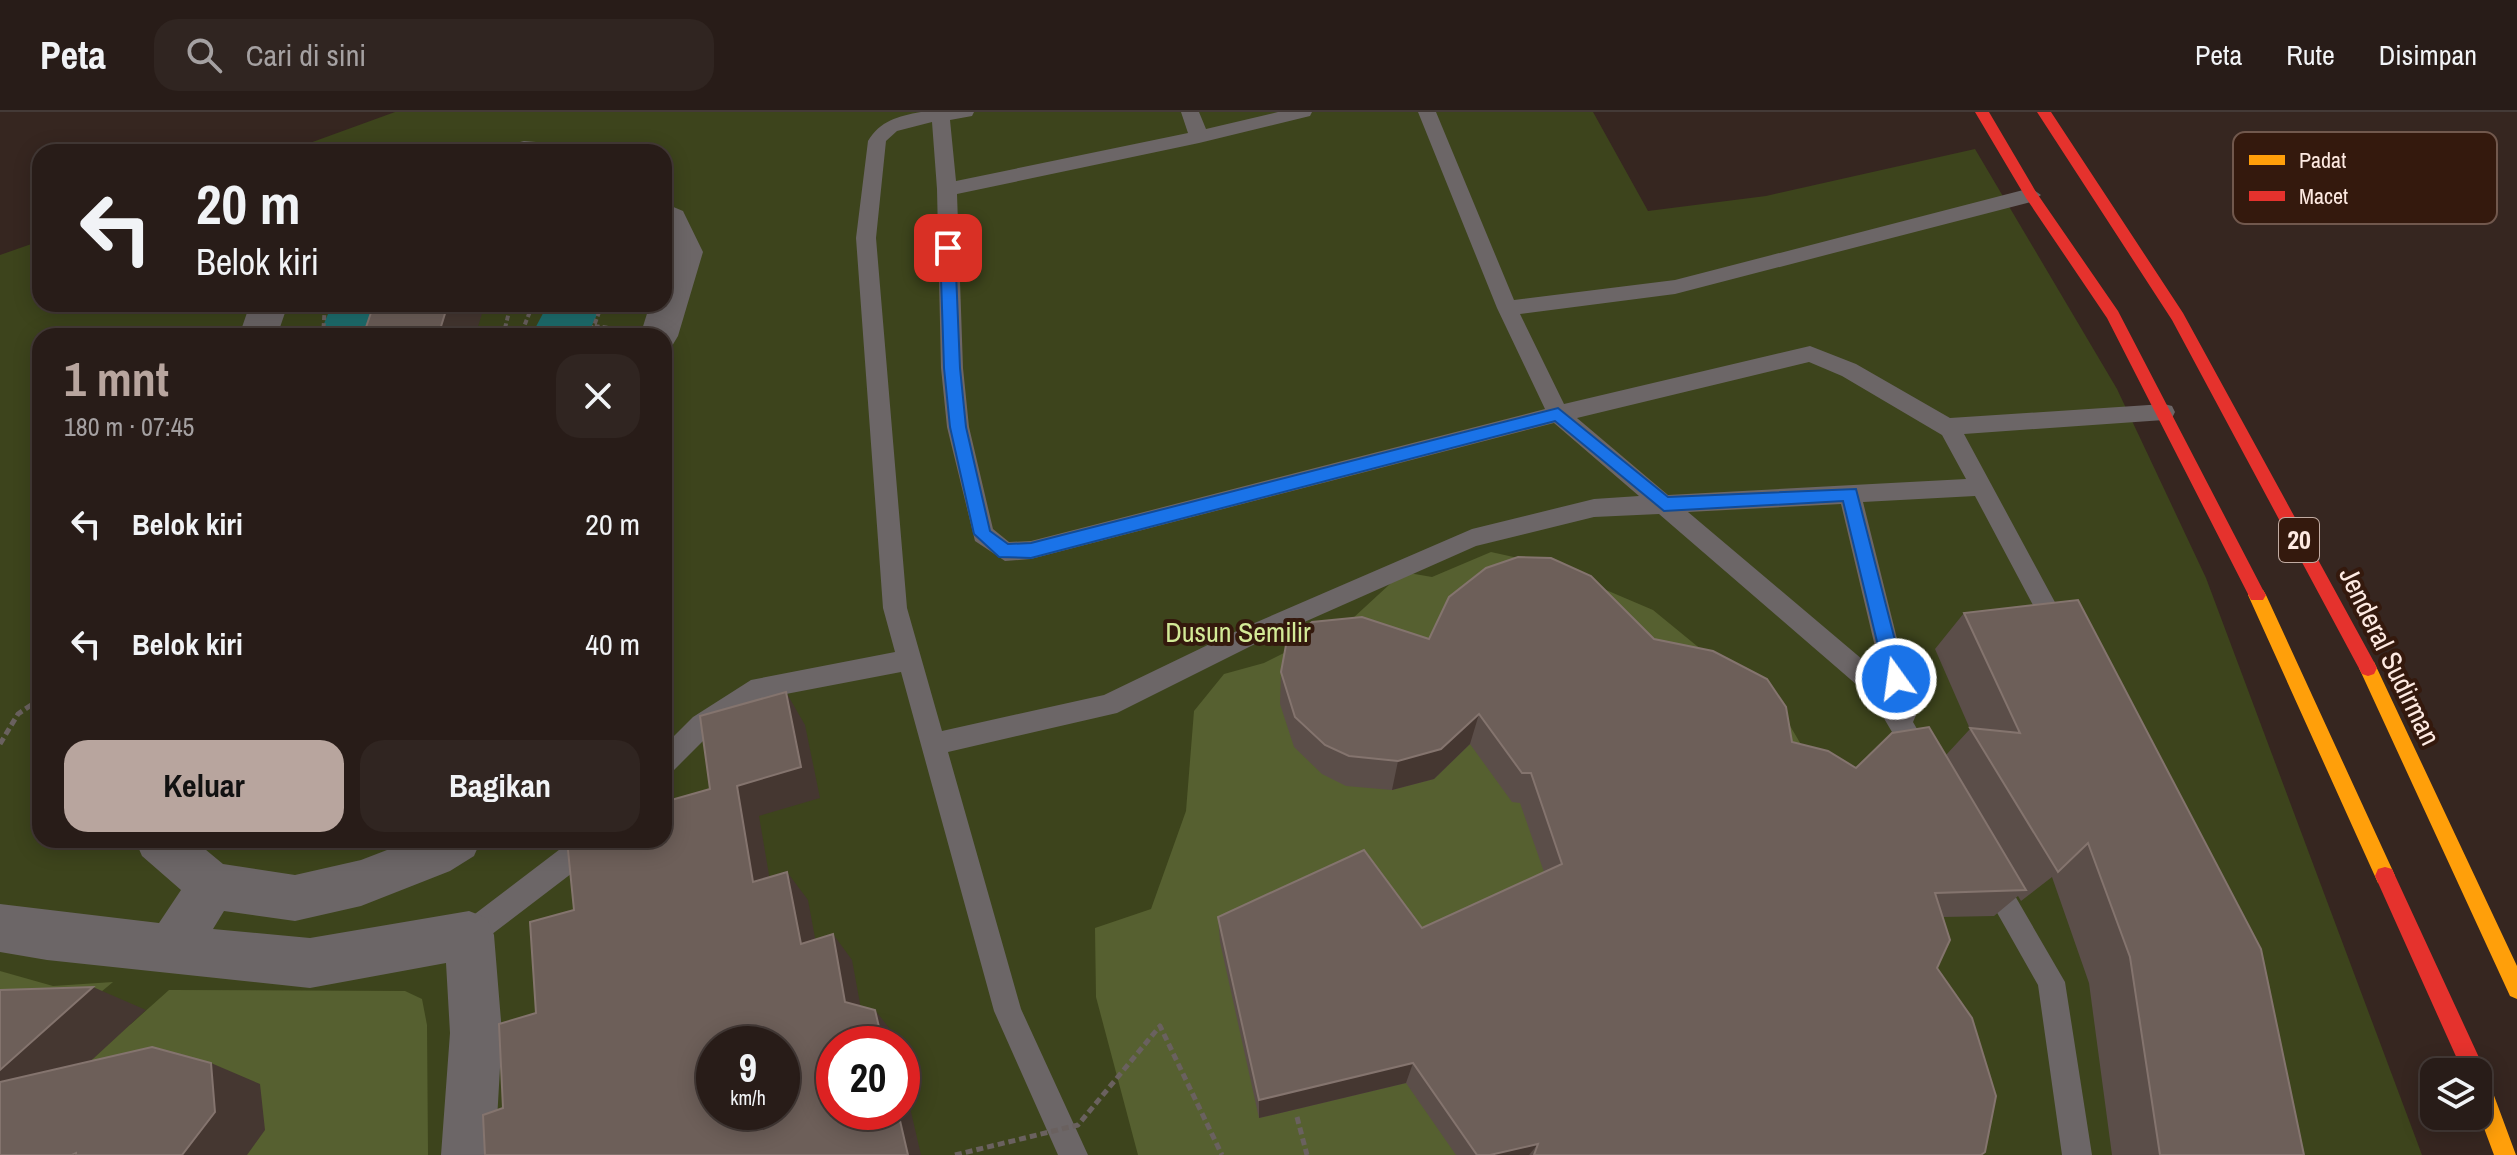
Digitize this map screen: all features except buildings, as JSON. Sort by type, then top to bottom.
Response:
[{"type":"highway","name":"20","points":[[1982,112],[2031,195],[2113,315],[2164,412],[2269,619],[2468,1058]]},
{"type":"highway","name":"Jenderal Sudirman","points":[[2044,112],[2178,317],[2343,620],[2517,989]]},
{"type":"highway","points":[[2492,1120],[2505,1155]]},
{"type":"street","points":[[672,224],[685,252],[672,294]]},
{"type":"street","points":[[168,848],[212,886],[295,898],[361,883],[444,848]]},
{"type":"street","points":[[171,949],[212,886]]},
{"type":"street","points":[[0,928],[47,936],[310,963],[469,935],[476,1033],[468,1155]]},
{"type":"lane","points":[[965,112],[892,123],[880,132],[866,238],[895,608],[1008,1011],[1073,1155]]},
{"type":"lane","points":[[1190,112],[1199,137]]},
{"type":"lane","points":[[947,189],[1199,137],[1303,112]]},
{"type":"lane","points":[[1427,112],[1507,308],[1558,414],[1881,690],[1933,779]]},
{"type":"lane","points":[[940,114],[947,189],[952,368],[958,427],[983,534],[1005,552],[1047,547],[1558,414],[1810,354],[1849,370],[1948,427],[2068,649]]},
{"type":"lane","points":[[1507,308],[1675,287],[2031,195]]},
{"type":"lane","points":[[1948,427],[2164,412]]},
{"type":"lane","points":[[933,744],[1108,705],[1251,635],[1472,538],[1594,508],[1980,487]]},
{"type":"lane","points":[[1850,494],[1911,740]]},
{"type":"lane","points":[[672,755],[702,725],[760,688],[910,660]]},
{"type":"lane","points":[[469,935],[582,848]]},
{"type":"lane","points":[[1977,856],[2051,982],[2077,1155]]},
{"type":"path","points":[[0,744],[18,714],[32,704]]},
{"type":"path","points":[[955,1155],[1078,1125],[1160,1026],[1222,1155]]},
{"type":"path","points":[[1297,1117],[1307,1155]]},
{"type":"green space","name":"Dusun Semilir","points":[[395,112],[1593,112],[1648,211],[1766,196],[1975,149],[2117,389],[2206,578],[2422,1155],[0,1155],[0,255],[32,244],[32,312],[672,312],[672,144],[307,144]]},
{"type":"green space","points":[[1491,552],[1545,564],[1653,610],[1786,719],[1917,941],[1973,1155],[1138,1155],[1096,997],[1095,928],[1151,909],[1186,811],[1194,711],[1224,674],[1264,663],[1352,619],[1403,572],[1432,577]]},
{"type":"green space","points":[[0,971],[53,986],[113,982],[77,1012],[0,1022]]},
{"type":"green space","points":[[169,990],[405,991],[422,999],[427,1025],[428,1155],[247,1155],[0,1088],[131,1024]]},
{"type":"waterway","points":[[350,328],[356,312]]},
{"type":"waterway","points":[[563,328],[571,312]]},
{"type":"traffic: slow","points":[[2257,595],[2385,876]]},
{"type":"traffic: slow","points":[[2368,668],[2517,989]]},
{"type":"traffic: slow","points":[[2492,1120],[2505,1155]]},
{"type":"traffic: jam","points":[[1982,112],[2031,195],[2113,315],[2257,595]]},
{"type":"traffic: jam","points":[[2044,112],[2178,317],[2368,668]]},
{"type":"traffic: jam","points":[[2385,876],[2468,1058]]},
{"type":"route","points":[[948,248],[952,368],[958,427],[983,534],[1005,552],[1031,550],[1558,414],[1664,504],[1850,494],[1896,679]]}]
